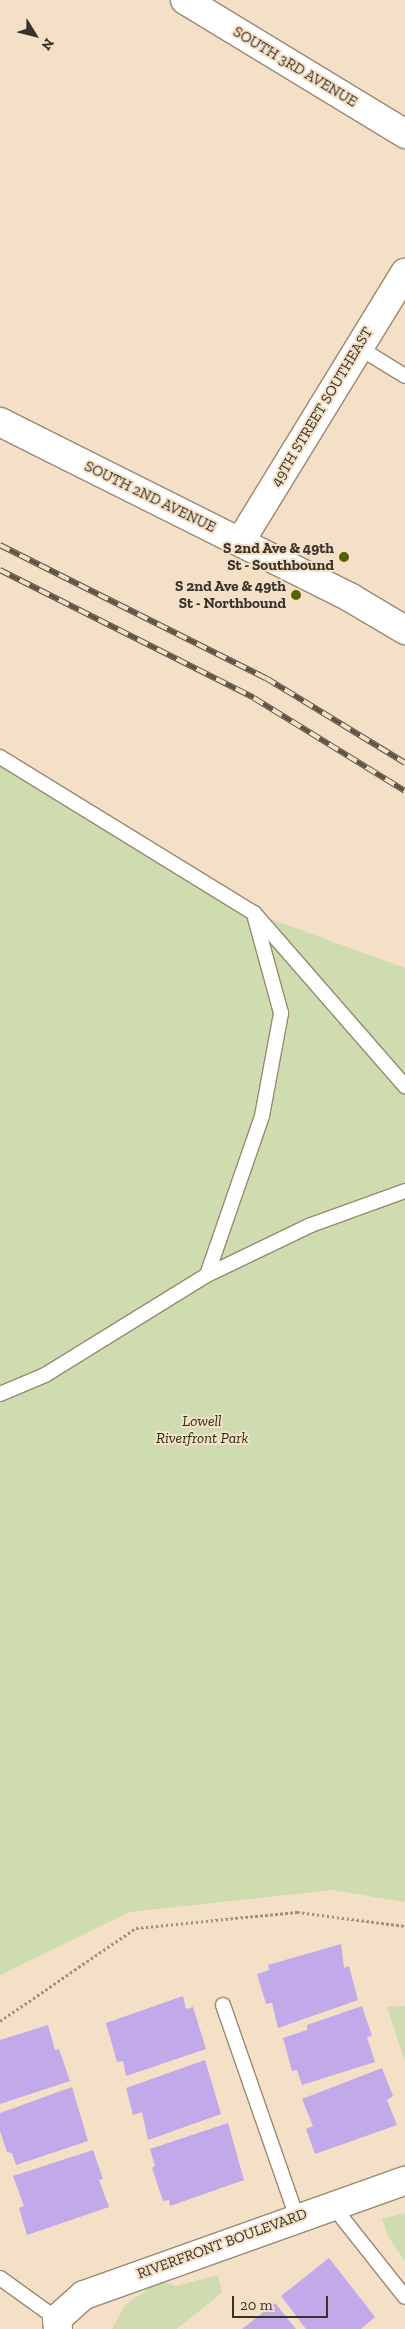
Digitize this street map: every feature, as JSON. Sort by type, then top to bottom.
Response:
[{"type":"street","name":"SOUTH 3RD AVENUE","points":[[185,0],[405,134]]},
{"type":"street","name":"49TH STREET SOUTHEAST","points":[[240,542],[405,273]]},
{"type":"street","name":"SOUTH 2ND AVENUE","points":[[0,422],[351,598],[405,630]]},
{"type":"street","name":"RIVERFRONT BOULEVARD","points":[[58,2324],[84,2295],[332,2205],[405,2181]]},
{"type":"lane","points":[[358,347],[405,376]]},
{"type":"lane","points":[[0,756],[254,913],[405,1086]]},
{"type":"lane","points":[[206,1276],[262,1116],[280,1013],[254,913]]},
{"type":"lane","points":[[0,1394],[45,1375],[206,1276],[311,1226],[405,1191]]},
{"type":"lane","points":[[223,2005],[297,2218]]},
{"type":"lane","points":[[332,2205],[405,2297]]},
{"type":"lane","points":[[0,2278],[58,2324]]},
{"type":"path","points":[[0,2021],[136,1928],[296,1912],[405,1926]]},
{"type":"green space","name":"Lowell Riverfront Park","points":[[0,757],[254,913],[405,968],[405,1902],[333,1890],[130,1912],[0,1975]]},
{"type":"green space","points":[[405,2006],[405,2062],[387,2007]]},
{"type":"green space","points":[[405,2213],[405,2261],[389,2238],[382,2219]]},
{"type":"green space","points":[[218,2275],[222,2293],[176,2329],[112,2329],[125,2305],[159,2281],[176,2286]]},
{"type":"building","points":[[341,1944],[344,1968],[349,1966],[358,2000],[278,2028],[272,2003],[266,2004],[257,1974],[269,1970],[268,1965]]},
{"type":"building","points":[[183,1996],[186,2009],[193,2007],[206,2049],[126,2076],[123,2061],[117,2062],[106,2023]]},
{"type":"building","points":[[362,2006],[372,2036],[367,2037],[375,2062],[302,2085],[297,2070],[292,2071],[283,2038],[307,2030],[307,2025]]},
{"type":"building","points":[[48,2025],[55,2050],[59,2049],[70,2081],[0,2104],[0,2040]]},
{"type":"building","points":[[205,2060],[221,2114],[148,2140],[142,2112],[133,2115],[126,2088]]},
{"type":"building","points":[[382,2068],[393,2096],[387,2100],[397,2125],[315,2154],[306,2129],[313,2126],[302,2099]]},
{"type":"building","points":[[72,2087],[88,2141],[16,2165],[12,2153],[7,2152],[0,2131],[0,2113]]},
{"type":"building","points":[[228,2123],[244,2180],[170,2206],[169,2200],[163,2201],[152,2168],[155,2166],[150,2149]]},
{"type":"building","points":[[93,2150],[103,2179],[99,2180],[109,2207],[27,2235],[19,2208],[24,2206],[13,2176]]},
{"type":"building","points":[[329,2258],[375,2317],[361,2329],[306,2329],[281,2296]]},
{"type":"building","points":[[275,2303],[296,2329],[242,2329]]},
{"type":"railway","points":[[0,545],[266,678],[405,763]]},
{"type":"railway","points":[[0,570],[254,698],[405,791]]},
{"type":"place","name":"S 2nd Ave & 49th St - Southbound","points":[[344,557]]},
{"type":"place","name":"S 2nd Ave & 49th St - Northbound","points":[[296,595]]}]
